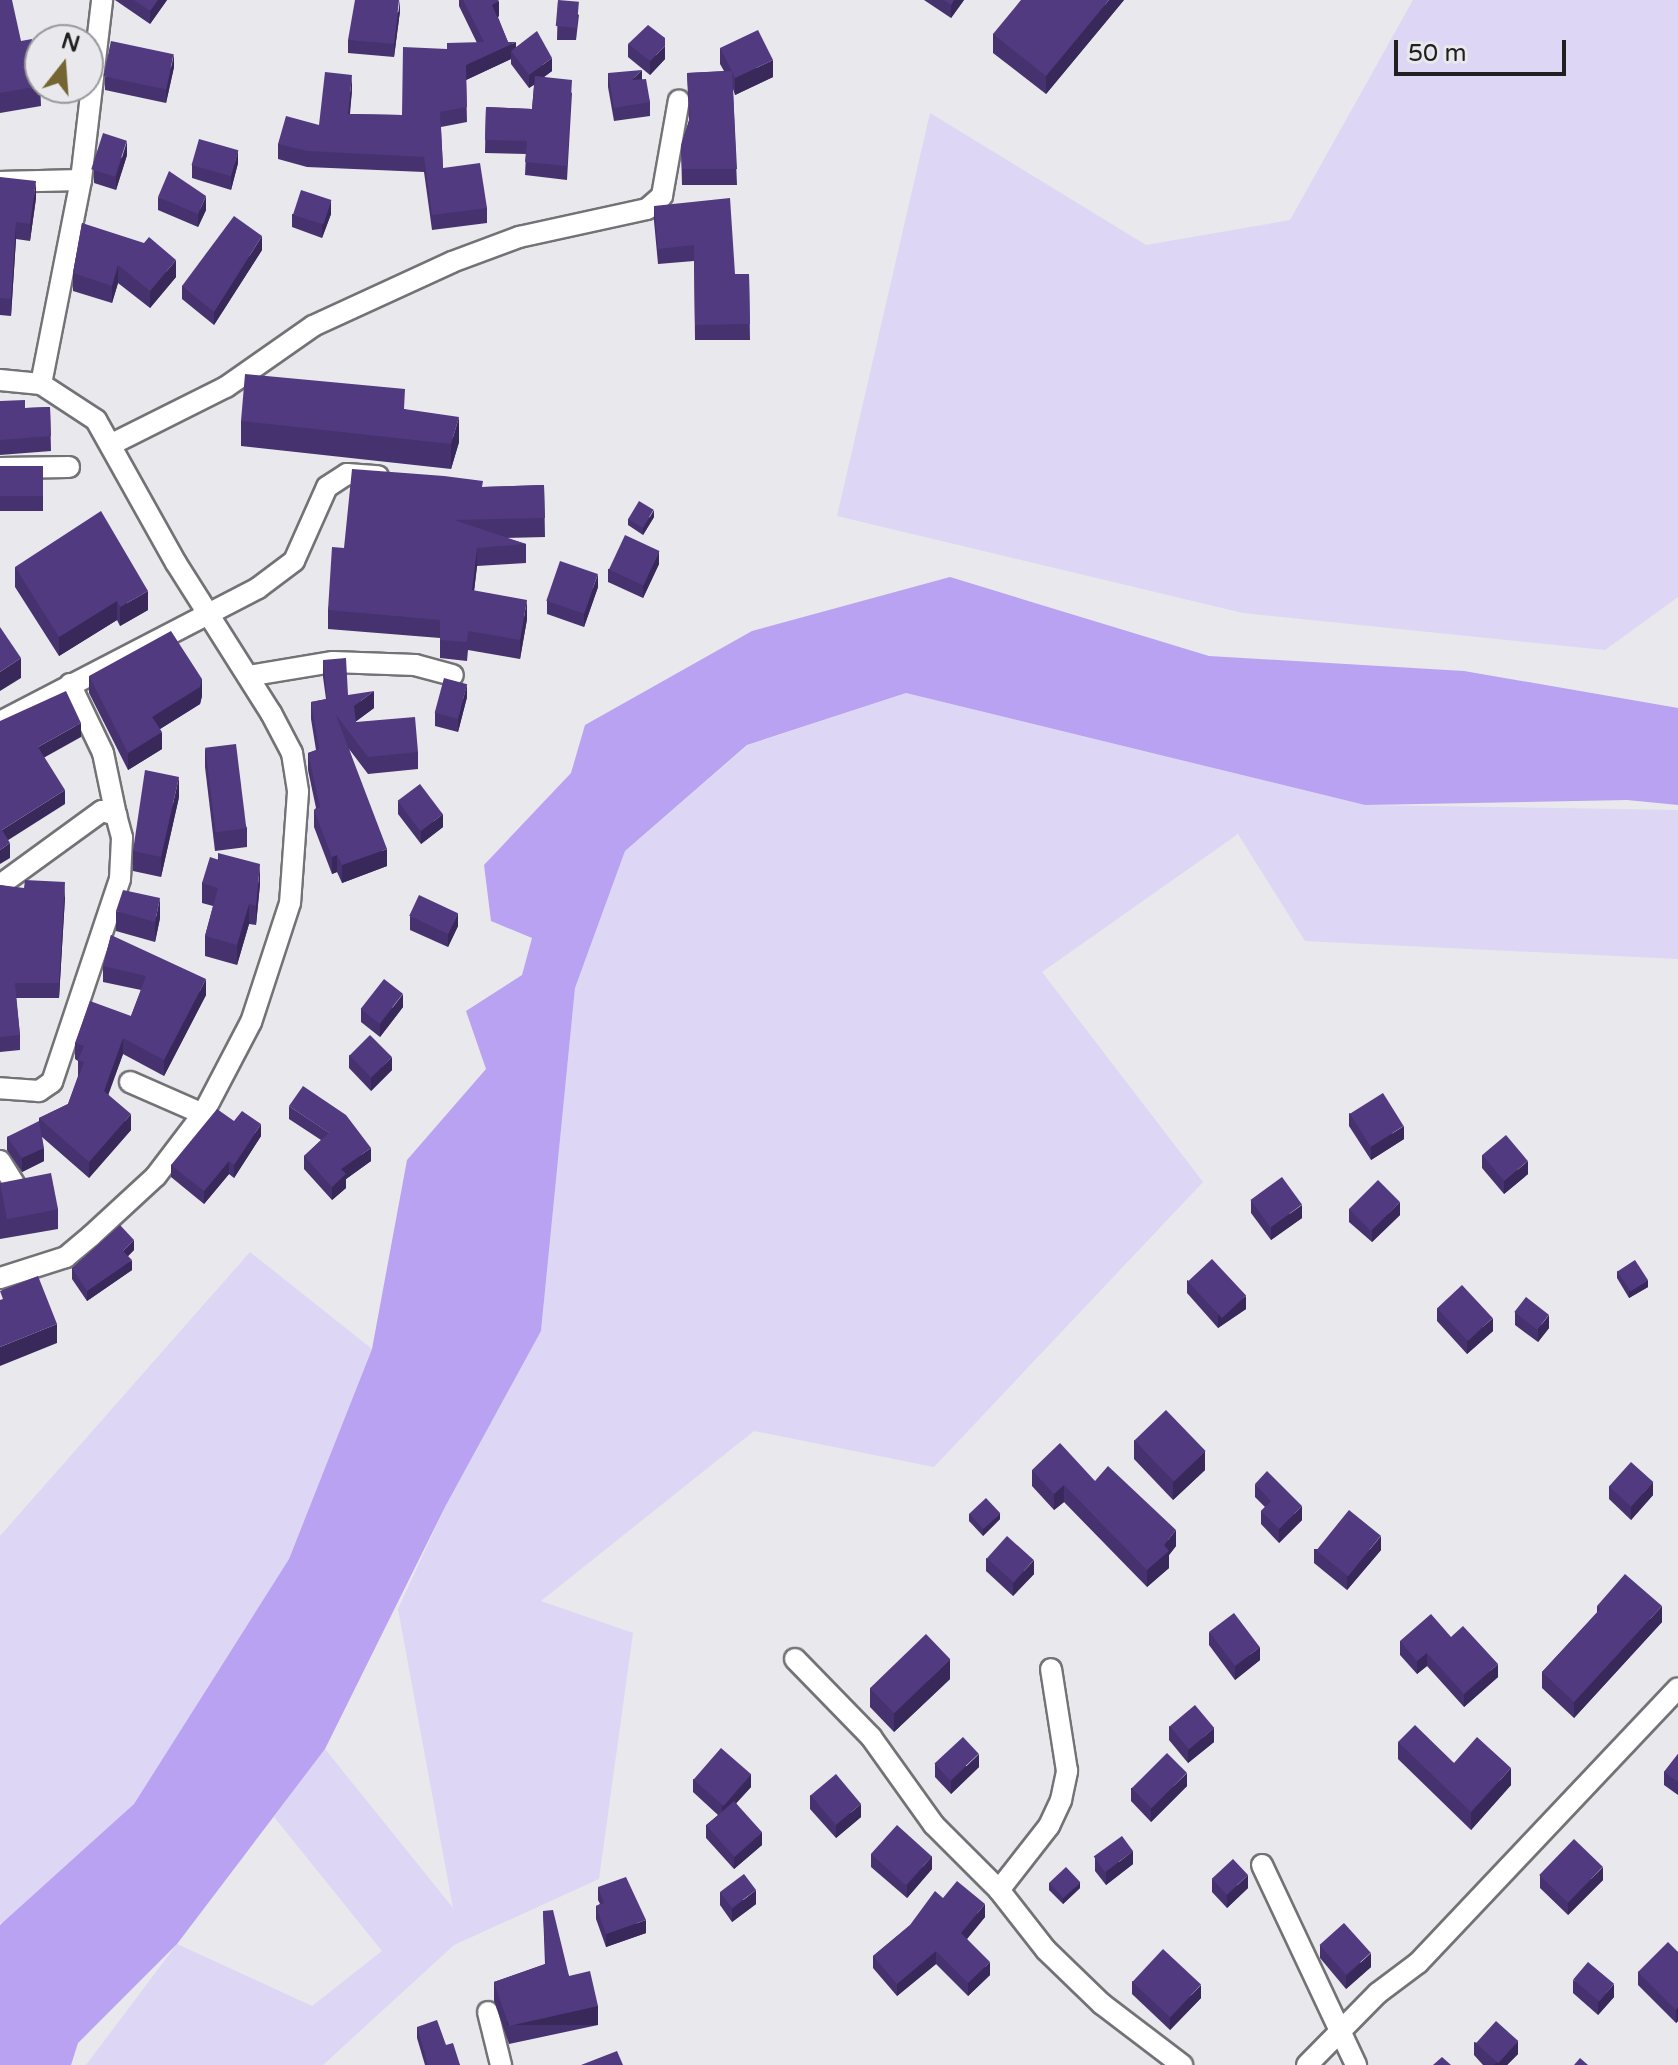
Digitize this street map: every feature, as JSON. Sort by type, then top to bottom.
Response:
[{"type":"street","points":[[41,384],[81,180],[102,0]]},
{"type":"street","points":[[112,444],[226,387],[313,326],[452,262],[519,237],[647,209],[662,196],[679,100]]},
{"type":"street","points":[[0,182],[81,180]]},
{"type":"street","points":[[0,380],[41,384],[77,403],[112,444],[292,753],[298,792],[294,884],[251,1022],[203,1114],[156,1176],[66,1257],[0,1278]]},
{"type":"street","points":[[0,468],[69,467]]},
{"type":"street","points":[[0,722],[207,611],[258,588],[294,561],[327,487],[347,474],[393,477]]},
{"type":"street","points":[[248,676],[333,662],[415,665],[453,675]]},
{"type":"street","points":[[0,1088],[39,1091],[52,1082],[120,879],[122,838],[103,753],[70,684]]},
{"type":"street","points":[[0,885],[102,811],[116,815]]},
{"type":"street","points":[[130,1082],[203,1114]]},
{"type":"street","points":[[0,1161],[15,1185]]},
{"type":"street","points":[[795,1659],[871,1737],[934,1825],[999,1890],[1068,1972],[1182,2065]]},
{"type":"street","points":[[999,1890],[1049,1826],[1061,1800],[1067,1771],[1051,1669]]},
{"type":"street","points":[[1307,2065],[1418,1963],[1678,1688]]},
{"type":"street","points":[[1262,1865],[1356,2065]]},
{"type":"street","points":[[488,2012],[501,2065]]},
{"type":"shaded area","points":[[1413,0],[1678,0],[1678,597],[1605,650],[1243,613],[837,516],[930,113],[1146,245],[1290,220]]},
{"type":"shaded area","points":[[950,577],[1209,656],[1464,671],[1678,708],[1678,805],[1627,800],[1365,805],[906,693],[747,745],[625,851],[575,988],[541,1331],[445,1507],[325,1749],[177,1944],[78,2043],[71,2065],[0,2065],[0,1925],[134,1804],[289,1559],[372,1349],[407,1160],[486,1069],[466,1011],[522,975],[532,938],[491,921],[484,865],[571,773],[585,725],[752,631]]},
{"type":"shaded area","points":[[906,693],[1365,805],[1678,810],[1678,959],[1305,941],[1238,834],[1042,972],[1203,1182],[934,1467],[754,1431],[541,1601],[633,1633],[599,1879],[454,1945],[323,2065],[86,2065],[177,1944],[312,2006],[382,1951],[274,1817],[325,1749],[453,1908],[398,1609],[445,1507],[541,1331],[575,988],[625,851],[748,745]]},
{"type":"shaded area","points":[[250,1252],[372,1349],[289,1559],[134,1804],[7,1923],[0,1923],[0,1536]]},
{"type":"building","points":[[0,0],[12,0],[21,41],[24,40],[24,89],[0,93]]},
{"type":"building","points":[[134,0],[158,0],[150,11]]},
{"type":"building","points":[[355,0],[399,0],[394,44],[348,40]]},
{"type":"building","points":[[463,0],[498,0],[492,5],[508,42],[516,42],[466,65],[467,107],[440,112],[443,168],[480,163],[487,208],[432,215],[424,157],[307,151],[278,144],[286,116],[319,125],[325,72],[352,75],[348,114],[402,115],[403,47],[447,49],[447,43],[484,42]]},
{"type":"building","points":[[558,0],[579,2],[577,28],[556,26]]},
{"type":"building","points":[[1021,0],[1109,0],[1046,76],[993,34]]},
{"type":"building","points":[[648,25],[665,38],[665,46],[650,61],[628,44]]},
{"type":"building","points":[[758,30],[773,60],[735,78],[720,48]]},
{"type":"building","points":[[537,31],[552,58],[529,75],[511,51]]},
{"type":"building","points":[[111,41],[174,54],[166,90],[104,76]]},
{"type":"building","points":[[642,70],[632,80],[646,79],[650,102],[614,108],[608,73]]},
{"type":"building","points":[[732,71],[737,169],[682,169],[681,146],[690,118],[687,73]]},
{"type":"building","points":[[535,76],[572,80],[567,166],[525,162],[527,141],[485,140],[486,107],[532,109]]},
{"type":"building","points":[[103,133],[127,141],[115,177],[91,169]]},
{"type":"building","points":[[199,139],[238,150],[231,176],[192,165]]},
{"type":"building","points":[[169,171],[206,196],[198,214],[158,197]]},
{"type":"building","points":[[0,177],[36,181],[30,224],[16,222],[11,299],[0,298]]},
{"type":"building","points":[[301,190],[331,200],[323,225],[293,215]]},
{"type":"building","points":[[730,198],[735,274],[749,274],[750,324],[695,325],[694,245],[658,249],[654,206]]},
{"type":"building","points":[[234,216],[262,236],[214,312],[182,286]]},
{"type":"building","points":[[82,223],[144,243],[149,237],[176,260],[150,291],[118,265],[112,286],[73,273]]},
{"type":"building","points":[[245,374],[405,389],[404,409],[459,417],[451,444],[241,421]]},
{"type":"building","points":[[25,400],[25,408],[50,407],[51,436],[0,440],[0,401]]},
{"type":"building","points":[[0,466],[43,466],[43,496],[0,496]]},
{"type":"building","points":[[352,469],[483,481],[482,487],[544,485],[545,518],[454,520],[526,544],[477,548],[472,590],[527,600],[520,640],[468,631],[467,642],[440,640],[440,620],[328,610],[332,547],[344,548]]},
{"type":"building","points":[[639,501],[654,510],[643,528],[628,519]]},
{"type":"building","points":[[101,511],[148,591],[120,607],[117,601],[59,637],[15,567]]},
{"type":"building","points":[[625,535],[659,551],[643,585],[609,569]]},
{"type":"building","points":[[560,561],[598,574],[584,614],[546,601]]},
{"type":"building","points":[[0,627],[21,658],[0,672]]},
{"type":"building","points":[[171,631],[202,679],[200,687],[152,717],[162,732],[128,753],[89,676]]},
{"type":"building","points":[[346,658],[348,695],[374,691],[354,706],[356,722],[415,717],[418,752],[368,757],[336,715],[387,849],[342,865],[337,855],[332,857],[314,810],[320,807],[308,753],[319,749],[311,702],[327,699],[323,660]]},
{"type":"building","points":[[444,678],[467,684],[458,719],[435,713]]},
{"type":"building","points":[[66,691],[81,723],[38,747],[65,790],[2,830],[10,843],[0,850],[0,721]]},
{"type":"building","points":[[236,744],[246,828],[216,832],[205,748]]},
{"type":"building","points":[[145,770],[179,777],[161,857],[133,851]]},
{"type":"building","points":[[420,784],[443,814],[421,831],[398,801]]},
{"type":"building","points":[[218,853],[260,864],[256,906],[249,904],[237,945],[205,936],[218,888],[202,883],[210,857],[219,860]]},
{"type":"building","points":[[25,880],[65,882],[59,983],[15,983],[20,1035],[0,1037],[0,885],[24,888]]},
{"type":"building","points":[[123,890],[160,898],[155,922],[116,911]]},
{"type":"building","points":[[419,895],[458,913],[448,934],[409,916]]},
{"type":"building","points":[[111,935],[206,979],[164,1060],[123,1038],[104,1091],[131,1114],[89,1162],[39,1118],[68,1104],[84,1062],[78,1060],[84,1046],[75,1043],[90,1001],[131,1016],[146,976],[103,966]]},
{"type":"building","points":[[384,979],[403,994],[380,1024],[361,1009]]},
{"type":"building","points":[[370,1035],[392,1057],[371,1077],[349,1056]]},
{"type":"building","points":[[303,1086],[346,1115],[371,1148],[341,1169],[346,1174],[332,1187],[304,1156],[329,1133],[289,1106]]},
{"type":"building","points":[[1383,1093],[1404,1126],[1371,1147],[1350,1114]]},
{"type":"building","points":[[217,1109],[234,1121],[242,1111],[261,1124],[234,1165],[229,1161],[204,1191],[171,1165]]},
{"type":"building","points":[[39,1121],[44,1148],[22,1158],[7,1137]]},
{"type":"building","points":[[1506,1135],[1528,1161],[1504,1181],[1482,1155]]},
{"type":"building","points":[[51,1173],[58,1209],[7,1219],[0,1183]]},
{"type":"building","points":[[1282,1177],[1302,1205],[1270,1227],[1250,1200]]},
{"type":"building","points":[[1378,1180],[1400,1202],[1371,1231],[1349,1209]]},
{"type":"building","points":[[120,1225],[134,1240],[123,1251],[132,1260],[87,1291],[72,1268]]},
{"type":"building","points":[[1212,1259],[1246,1296],[1222,1318],[1188,1282]]},
{"type":"building","points":[[1635,1260],[1648,1280],[1630,1292],[1617,1271]]},
{"type":"building","points":[[38,1276],[57,1324],[0,1347],[0,1300],[3,1299],[0,1291]]},
{"type":"building","points":[[1462,1285],[1493,1318],[1468,1341],[1437,1308]]},
{"type":"building","points":[[1526,1297],[1549,1315],[1537,1330],[1514,1312]]},
{"type":"building","points":[[1166,1410],[1206,1451],[1174,1482],[1134,1441]]},
{"type":"building","points":[[1060,1443],[1095,1481],[1108,1466],[1176,1530],[1164,1545],[1169,1551],[1147,1570],[1064,1485],[1054,1494],[1032,1470]]},
{"type":"building","points":[[1631,1462],[1653,1482],[1631,1507],[1609,1487]]},
{"type":"building","points":[[1267,1471],[1302,1506],[1279,1529],[1261,1511],[1271,1501],[1255,1484]]},
{"type":"building","points":[[986,1498],[1000,1513],[984,1529],[969,1514]]},
{"type":"building","points":[[1349,1510],[1381,1536],[1348,1576],[1316,1550]]},
{"type":"building","points":[[1007,1536],[1034,1560],[1014,1582],[987,1558]]},
{"type":"building","points":[[1625,1574],[1662,1606],[1574,1702],[1542,1672],[1600,1609],[1597,1606]]},
{"type":"building","points":[[1234,1613],[1260,1647],[1235,1666],[1209,1632]]},
{"type":"building","points":[[1431,1614],[1451,1637],[1463,1626],[1498,1664],[1464,1694],[1427,1653],[1417,1661],[1400,1641]]},
{"type":"building","points":[[926,1634],[950,1659],[894,1713],[870,1688]]},
{"type":"building","points":[[1195,1705],[1214,1728],[1189,1749],[1170,1726]]},
{"type":"building","points":[[1415,1725],[1454,1763],[1477,1737],[1511,1768],[1471,1812],[1398,1742]]},
{"type":"building","points":[[963,1737],[979,1754],[950,1780],[934,1764]]},
{"type":"building","points":[[721,1748],[751,1774],[724,1806],[693,1780]]},
{"type":"building","points":[[1167,1753],[1187,1773],[1151,1808],[1132,1788]]},
{"type":"building","points":[[1678,1754],[1678,1782],[1664,1772]]},
{"type":"building","points":[[836,1774],[861,1804],[836,1825],[811,1795]]},
{"type":"building","points":[[734,1801],[762,1832],[735,1857],[707,1826]]},
{"type":"building","points":[[897,1825],[932,1856],[906,1885],[871,1854]]},
{"type":"building","points":[[1122,1836],[1133,1851],[1105,1872],[1094,1857]]},
{"type":"building","points":[[1574,1839],[1603,1867],[1568,1903],[1539,1875]]},
{"type":"building","points":[[1233,1859],[1248,1875],[1227,1895],[1212,1879]]},
{"type":"building","points":[[1066,1867],[1080,1882],[1064,1898],[1049,1883]]},
{"type":"building","points":[[744,1874],[756,1890],[732,1908],[720,1892]]},
{"type":"building","points":[[626,1877],[646,1920],[606,1934],[596,1906],[604,1903],[598,1887]]},
{"type":"building","points":[[957,1881],[985,1904],[961,1933],[990,1962],[968,1983],[936,1951],[897,1984],[873,1956],[910,1925],[935,1891],[943,1898]]},
{"type":"building","points":[[553,1910],[569,1976],[590,1971],[598,2006],[509,2026],[494,1982],[546,1964],[543,1911]]},
{"type":"building","points":[[1344,1923],[1371,1953],[1346,1975],[1319,1945]]},
{"type":"building","points":[[1668,1942],[1678,1952],[1676,2010],[1638,1972]]},
{"type":"building","points":[[1163,1949],[1201,1984],[1170,2017],[1132,1982]]},
{"type":"building","points":[[1588,1962],[1614,1984],[1599,2001],[1573,1980]]},
{"type":"building","points":[[437,2020],[446,2045],[453,2043],[460,2065],[428,2065],[417,2027]]},
{"type":"building","points":[[1496,2021],[1518,2041],[1498,2063],[1476,2043]]},
{"type":"building","points":[[617,2051],[623,2065],[581,2065]]},
{"type":"building","points":[[1442,2057],[1451,2065],[1433,2065]]},
{"type":"building","points":[[1580,2058],[1588,2065],[1574,2065]]}]
